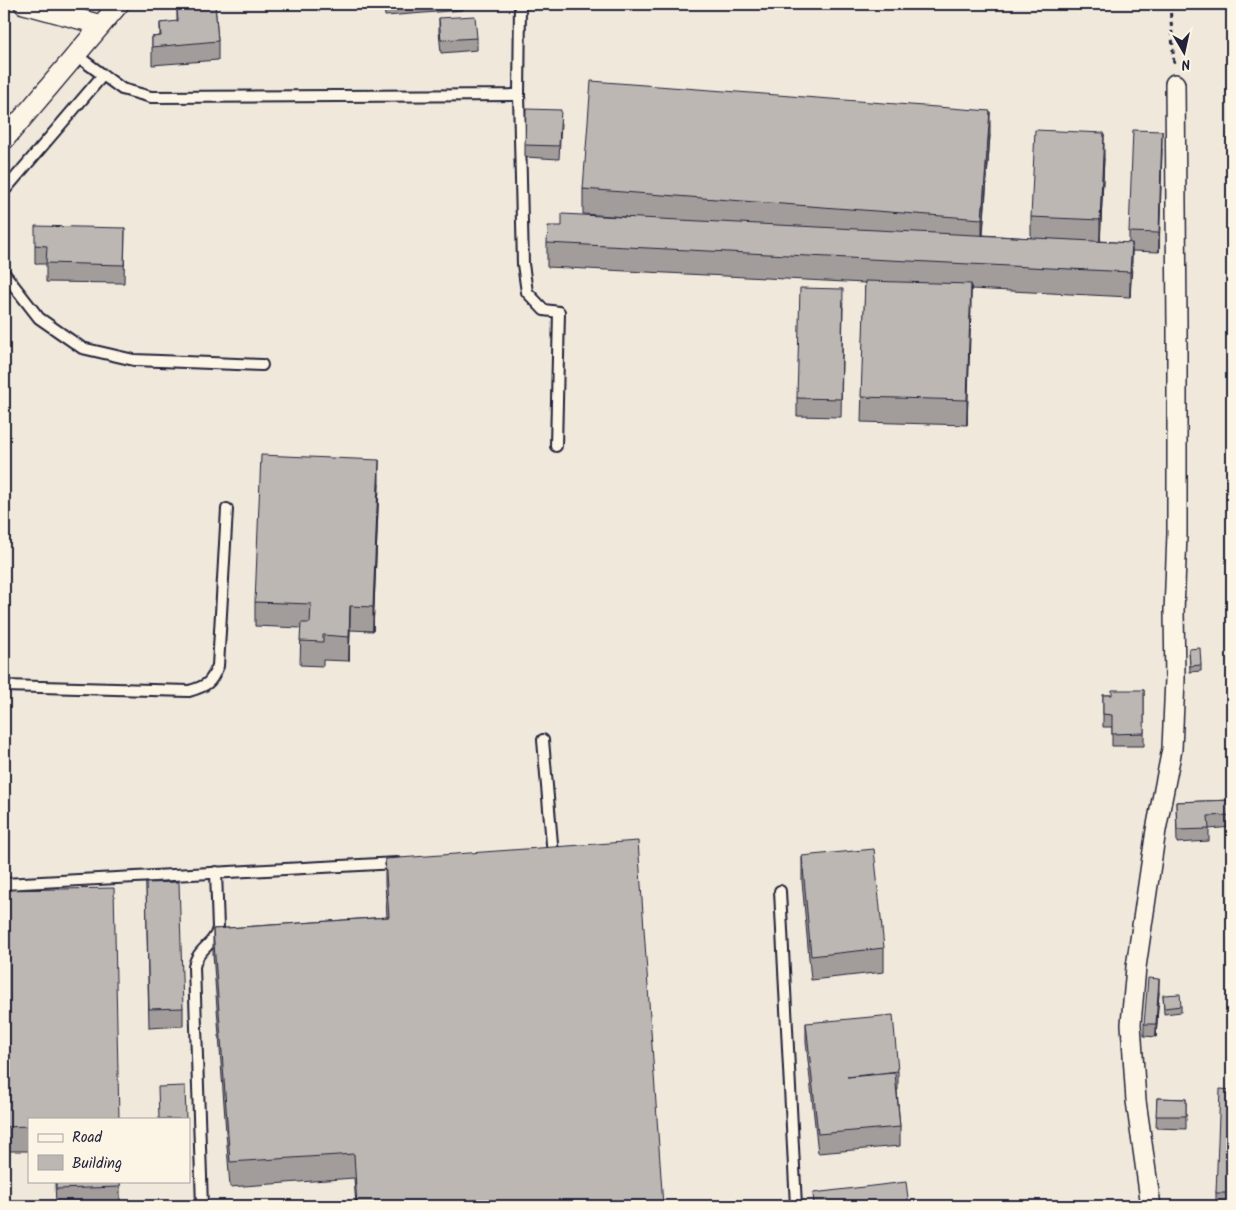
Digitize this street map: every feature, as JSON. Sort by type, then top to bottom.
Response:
[{"type":"street","points":[[24,4],[101,25]]},
{"type":"street","points":[[4,140],[119,4]]},
{"type":"street","points":[[1151,1206],[1136,1101],[1131,1024],[1136,967],[1152,860],[1172,749],[1177,534],[1175,84]]},
{"type":"lane","points":[[520,4],[519,95],[523,264],[526,292],[544,310],[559,312],[556,446]]},
{"type":"lane","points":[[76,55],[122,88],[151,97],[519,95]]},
{"type":"lane","points":[[4,191],[103,75]]},
{"type":"lane","points":[[4,273],[38,318],[82,348],[134,360],[262,365]]},
{"type":"lane","points":[[4,686],[189,690],[205,686],[213,677],[218,666],[227,510]]},
{"type":"lane","points":[[543,740],[553,855]]},
{"type":"lane","points":[[4,884],[404,862]]},
{"type":"lane","points":[[202,1206],[194,967],[198,953],[216,936],[218,928],[216,872]]},
{"type":"lane","points":[[780,891],[796,1206]]},
{"type":"path","points":[[1170,4],[1175,84]]},
{"type":"building","points":[[187,4],[215,4],[218,41],[152,47],[152,37],[161,36],[160,23],[178,21],[177,9],[188,8]]},
{"type":"building","points":[[475,16],[477,38],[441,40],[439,18]]},
{"type":"building","points":[[591,81],[990,111],[982,219],[583,189]]},
{"type":"building","points":[[526,109],[561,110],[559,146],[525,145]]},
{"type":"building","points":[[1035,130],[1104,133],[1100,220],[1031,217]]},
{"type":"building","points":[[1133,130],[1162,131],[1159,233],[1129,232]]},
{"type":"building","points":[[562,214],[1132,243],[1130,272],[547,243],[548,226],[562,226]]},
{"type":"building","points":[[35,226],[125,228],[124,265],[46,263],[47,246],[35,245]]},
{"type":"building","points":[[865,281],[971,284],[967,400],[861,397]]},
{"type":"building","points":[[800,288],[843,289],[841,399],[797,398]]},
{"type":"building","points":[[261,455],[379,460],[373,607],[350,606],[349,637],[323,635],[323,642],[300,641],[301,623],[310,623],[311,604],[255,602]]},
{"type":"building","points":[[1200,648],[1201,665],[1190,666],[1189,649]]},
{"type":"building","points":[[1112,690],[1144,690],[1144,733],[1112,734],[1112,715],[1103,714],[1103,695],[1112,695]]},
{"type":"building","points":[[1232,800],[1232,815],[1208,816],[1209,829],[1177,830],[1176,802]]},
{"type":"building","points":[[638,841],[663,1206],[357,1206],[354,1154],[230,1162],[213,929],[389,917],[385,859]]},
{"type":"building","points":[[874,849],[884,948],[811,956],[802,856]]},
{"type":"building","points":[[179,882],[183,1008],[149,1009],[146,883]]},
{"type":"building","points":[[114,888],[119,1118],[28,1118],[28,1126],[4,1127],[4,890]]},
{"type":"building","points":[[1148,978],[1159,979],[1156,1024],[1144,1024]]},
{"type":"building","points":[[1180,994],[1181,1006],[1164,1008],[1163,995]]},
{"type":"building","points":[[893,1015],[898,1071],[847,1077],[895,1073],[900,1127],[818,1134],[806,1023]]},
{"type":"building","points":[[185,1086],[186,1118],[159,1118],[158,1087]]},
{"type":"building","points":[[1220,1089],[1232,1090],[1232,1193],[1216,1193]]},
{"type":"building","points":[[1157,1098],[1186,1099],[1186,1116],[1156,1116]]},
{"type":"building","points":[[56,1182],[120,1182],[120,1187],[56,1189]]},
{"type":"building","points":[[906,1182],[909,1206],[814,1206],[813,1193]]}]
